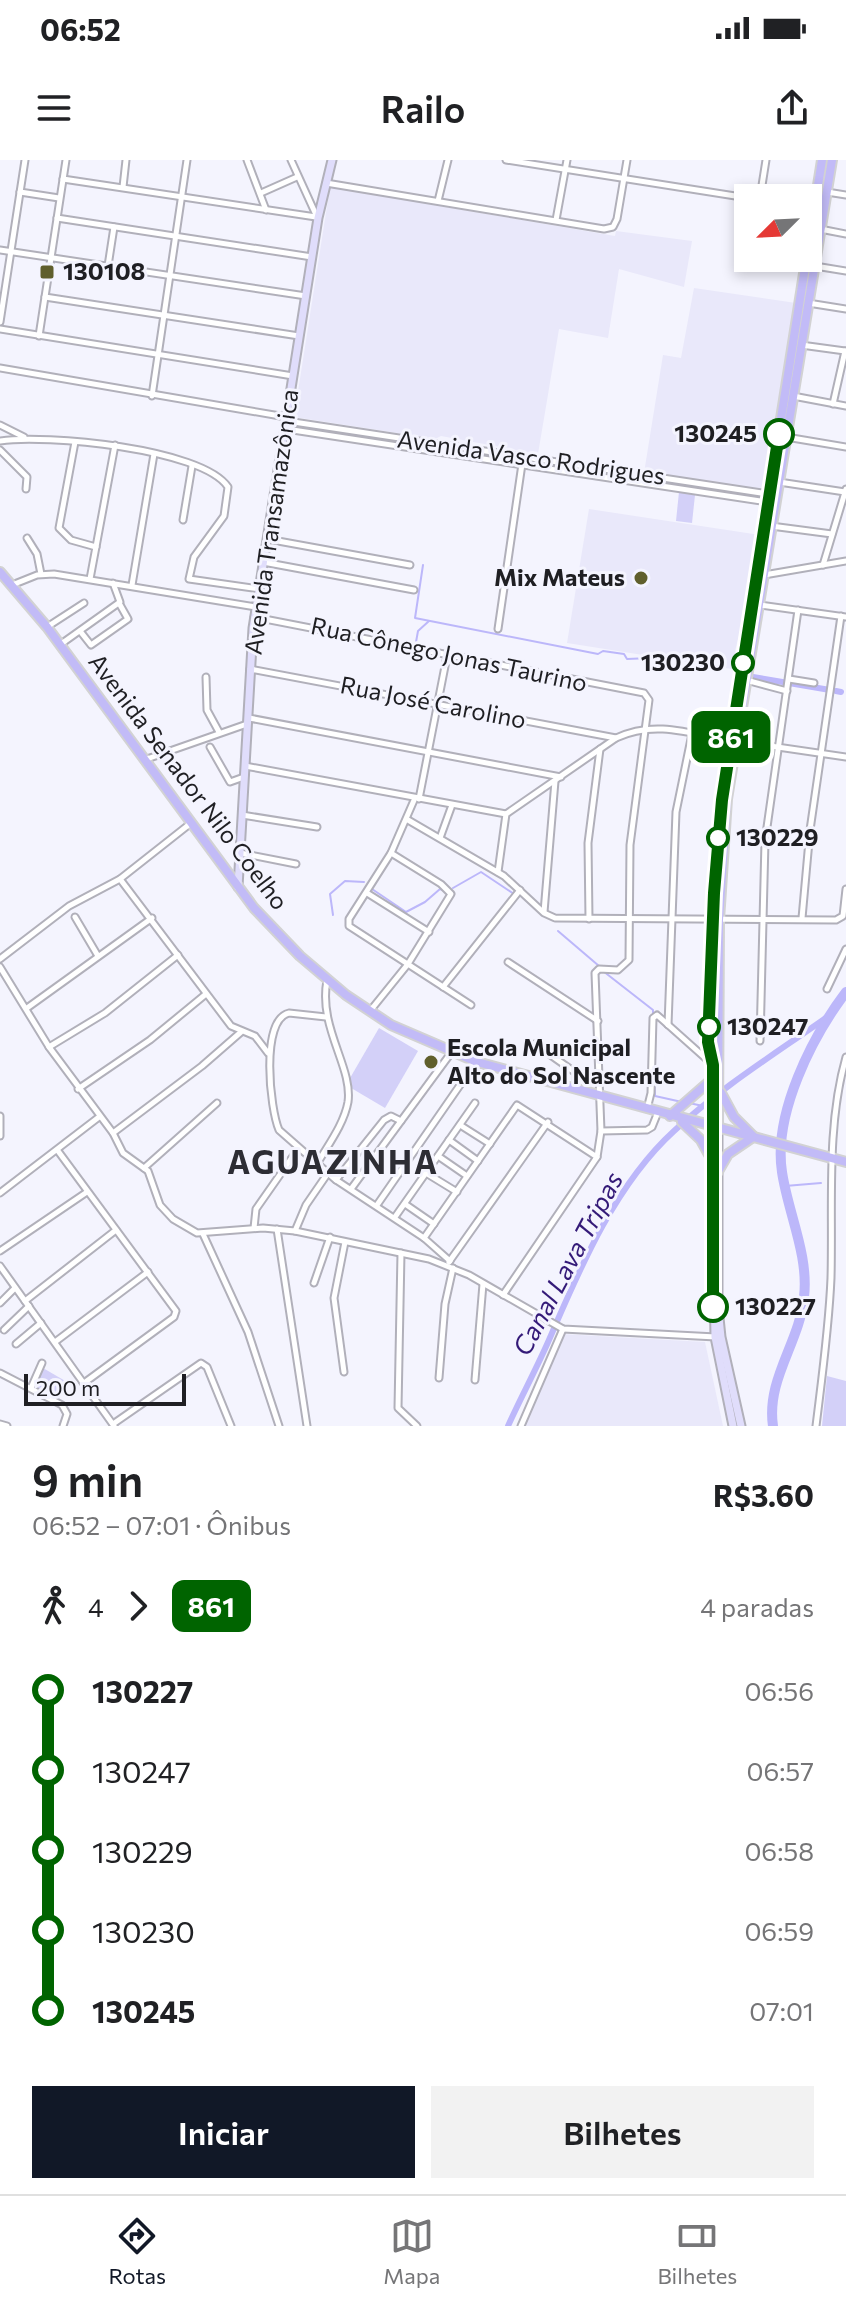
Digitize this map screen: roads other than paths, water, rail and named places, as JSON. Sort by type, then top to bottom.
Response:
[{"type":"main road","points":[[819,184],[822,160]]},
{"type":"main road","points":[[822,200],[827,192],[832,160]]},
{"type":"main road","points":[[715,1128],[718,1104],[710,964],[733,741],[806,272]]},
{"type":"main road","points":[[733,741],[759,604],[771,526],[771,499],[778,482],[813,272]]},
{"type":"main road","name":"Avenida Senador Nilo Coelho","points":[[0,572],[47,627],[238,887],[292,947],[327,980],[370,1011],[451,1053],[477,1062],[688,1123],[846,1162]]},
{"type":"main road","points":[[713,1016],[715,919]]},
{"type":"main road","points":[[673,1117],[697,1094],[716,1084]]},
{"type":"main road","points":[[717,1173],[728,1154],[753,1137],[718,1104]]},
{"type":"main road","points":[[688,1123],[711,1158]]},
{"type":"street","points":[[0,322],[25,160]]},
{"type":"street","points":[[39,336],[66,160]]},
{"type":"street","points":[[123,187],[126,160]]},
{"type":"street","points":[[152,396],[187,160]]},
{"type":"street","points":[[247,160],[266,210]]},
{"type":"street","points":[[291,160],[317,217]]},
{"type":"street","name":"Avenida Transamazônica","points":[[238,887],[254,617],[317,217],[332,160]]},
{"type":"street","points":[[441,202],[448,160]]},
{"type":"street","points":[[506,160],[734,196]]},
{"type":"street","points":[[556,220],[567,160]]},
{"type":"street","points":[[326,183],[604,229],[613,227],[617,219],[627,160]]},
{"type":"street","points":[[762,184],[766,160]]},
{"type":"street","points":[[261,193],[297,177]]},
{"type":"street","points":[[63,179],[317,217]]},
{"type":"street","points":[[20,192],[59,198]]},
{"type":"street","points":[[827,192],[846,195]]},
{"type":"street","points":[[57,218],[312,257]]},
{"type":"street","points":[[108,266],[114,227]]},
{"type":"street","points":[[822,229],[846,234]]},
{"type":"street","points":[[0,250],[306,296]]},
{"type":"street","points":[[822,267],[846,271]]},
{"type":"street","points":[[45,297],[299,336]]},
{"type":"street","points":[[808,303],[846,309]]},
{"type":"street","points":[[0,329],[293,376]]},
{"type":"street","points":[[801,345],[845,351],[833,404]]},
{"type":"street","points":[[0,368],[287,422]]},
{"type":"street","points":[[793,396],[846,406]]},
{"type":"street","name":"Avenida Vasco Rodrigues","points":[[287,422],[738,489],[771,499]]},
{"type":"street","name":"Avenida Vasco Rodrigues","points":[[287,422],[327,436],[737,498],[771,499]]},
{"type":"street","points":[[0,425],[25,437]]},
{"type":"street","points":[[327,436],[329,428]]},
{"type":"street","points":[[0,441],[25,437],[115,445],[192,466],[228,487],[221,523],[196,554],[189,575],[192,581],[259,589]]},
{"type":"street","points":[[786,437],[846,447]]},
{"type":"street","points":[[75,441],[59,528],[71,540],[96,547]]},
{"type":"street","points":[[90,579],[115,445]]},
{"type":"street","points":[[0,450],[27,477],[26,489]]},
{"type":"street","points":[[132,585],[154,454]]},
{"type":"street","points":[[498,629],[523,457]]},
{"type":"street","points":[[183,520],[192,466]]},
{"type":"street","points":[[778,482],[846,490],[823,565]]},
{"type":"street","points":[[737,498],[738,489]]},
{"type":"street","points":[[771,526],[832,534]]},
{"type":"street","points":[[27,538],[37,554],[41,574]]},
{"type":"street","points":[[267,539],[410,565]]},
{"type":"street","points":[[763,575],[846,561]]},
{"type":"street","points":[[263,562],[414,590]]},
{"type":"street","points":[[12,585],[41,574],[113,582],[256,607]]},
{"type":"street","points":[[80,631],[91,645],[128,619],[113,582]]},
{"type":"street","points":[[47,627],[84,603]]},
{"type":"street","points":[[60,645],[119,603]]},
{"type":"street","points":[[759,604],[843,616],[821,754],[802,918]]},
{"type":"street","points":[[760,1041],[765,841],[798,610]]},
{"type":"street","name":"Rua Cônego Jonas Taurino","points":[[254,617],[284,620],[447,656],[644,693],[651,706],[647,727]]},
{"type":"street","points":[[447,656],[440,704],[417,799],[391,853],[349,919],[350,928],[471,1005]]},
{"type":"street","name":"Rua José Carolino","points":[[250,669],[616,738]]},
{"type":"street","points":[[206,677],[206,705],[219,732]]},
{"type":"street","points":[[746,680],[814,683]]},
{"type":"street","points":[[144,760],[248,721],[429,750],[558,779]]},
{"type":"street","points":[[245,766],[506,814],[616,738],[647,727],[846,757]]},
{"type":"street","points":[[503,1295],[597,1157],[601,1131],[595,973],[599,969],[610,971],[622,968],[629,960],[630,845],[647,727]]},
{"type":"street","points":[[668,1025],[677,799],[692,734]]},
{"type":"street","points":[[210,747],[230,782],[244,776]]},
{"type":"street","points":[[589,919],[588,843],[600,749]]},
{"type":"street","points":[[544,913],[558,779]]},
{"type":"street","points":[[440,838],[452,805]]},
{"type":"street","points":[[498,873],[506,814]]},
{"type":"street","points":[[242,815],[317,827]]},
{"type":"street","points":[[408,820],[469,859],[498,873],[544,913],[555,918],[840,919],[846,889]]},
{"type":"street","points":[[0,959],[69,906],[120,879],[191,823]]},
{"type":"street","points":[[240,853],[296,864]]},
{"type":"street","points":[[370,1011],[408,964],[448,902],[450,892],[391,853]]},
{"type":"street","points":[[120,879],[231,1026],[255,1036],[268,1053]]},
{"type":"street","points":[[443,987],[520,890]]},
{"type":"street","points":[[367,893],[429,932]]},
{"type":"street","points":[[75,917],[98,956]]},
{"type":"street","points":[[27,1008],[152,918]]},
{"type":"street","points":[[827,989],[846,949]]},
{"type":"street","points":[[49,1047],[105,1013],[178,955]]},
{"type":"street","points":[[508,962],[598,1021]]},
{"type":"street","points":[[0,967],[78,1089],[113,1133],[126,1156],[144,1168],[160,1205],[184,1226],[203,1234],[254,1228],[295,1231],[450,1264]]},
{"type":"street","points":[[317,1164],[342,1121],[348,1102],[326,1017],[327,980]]},
{"type":"street","points":[[78,1089],[150,1040],[206,994]]},
{"type":"street","points":[[326,1017],[283,1014],[268,1053],[276,1124],[283,1136],[298,1149],[336,1180],[424,1238],[450,1264],[545,1321],[563,1329],[718,1337]]},
{"type":"street","points":[[647,1110],[651,1093],[654,1017],[716,1064]]},
{"type":"street","points":[[113,1133],[202,1066],[241,1032]]},
{"type":"street","points":[[535,1044],[576,1073],[576,1090]]},
{"type":"street","points":[[351,1189],[451,1053]]},
{"type":"street","points":[[816,1426],[831,1283],[833,1159],[839,1087],[846,1057]]},
{"type":"street","points":[[377,1205],[477,1062]]},
{"type":"street","points":[[144,1168],[217,1103]]},
{"type":"street","points":[[395,1217],[475,1103]]},
{"type":"street","points":[[424,1238],[520,1105],[597,1157]]},
{"type":"street","points":[[601,1131],[647,1130],[652,1127],[658,1112]]},
{"type":"street","points":[[0,1116],[0,1136]]},
{"type":"street","points":[[0,1193],[99,1117]]},
{"type":"street","points":[[336,1180],[387,1118],[401,1121]]},
{"type":"street","points":[[439,1378],[450,1264],[548,1122]]},
{"type":"street","points":[[460,1125],[490,1144]]},
{"type":"street","points":[[715,1128],[711,1158],[718,1337],[733,1426]]},
{"type":"street","points":[[715,1128],[718,1337],[741,1426]]},
{"type":"street","points":[[449,1140],[478,1161]]},
{"type":"street","points":[[254,1228],[256,1209],[298,1149]]},
{"type":"street","points":[[58,1151],[174,1306],[174,1317],[84,1383]]},
{"type":"street","points":[[438,1156],[467,1176]]},
{"type":"street","points":[[295,1231],[306,1205],[328,1173]]},
{"type":"street","points":[[426,1173],[457,1192]]},
{"type":"street","points":[[0,1251],[87,1192]]},
{"type":"street","points":[[405,1203],[434,1224]]},
{"type":"street","points":[[277,1229],[307,1426]]},
{"type":"street","points":[[4,1330],[27,1304],[116,1230]]},
{"type":"street","points":[[203,1234],[248,1332],[279,1426]]},
{"type":"street","points":[[314,1283],[330,1237]]},
{"type":"street","points":[[344,1372],[334,1298],[345,1242]]},
{"type":"street","points":[[401,1253],[398,1408],[417,1426]]},
{"type":"street","points":[[0,1266],[114,1425],[201,1363],[207,1367],[231,1426]]},
{"type":"street","points":[[55,1342],[148,1272]]},
{"type":"street","points":[[475,1380],[477,1316],[483,1284]]},
{"type":"street","points":[[0,1303],[15,1288]]},
{"type":"street","points":[[16,1344],[41,1323]]},
{"type":"street","points":[[521,1426],[563,1329]]},
{"type":"street","points":[[31,1388],[42,1363]]},
{"type":"street","points":[[0,1373],[65,1408],[63,1426]]},
{"type":"street","points":[[0,1424],[7,1426]]},
{"type":"waterway","points":[[423,565],[415,618],[598,654],[603,651],[624,654],[627,659],[651,658]]},
{"type":"waterway","points":[[416,642],[418,631],[429,621]]},
{"type":"waterway","points":[[753,677],[830,690]]},
{"type":"waterway","points":[[836,691],[841,692]]},
{"type":"waterway","points":[[453,888],[481,872],[514,894]]},
{"type":"waterway","points":[[333,915],[330,894],[345,881],[364,882]]},
{"type":"waterway","points":[[372,889],[406,912],[440,889],[445,891]]},
{"type":"waterway","points":[[558,931],[599,966]]},
{"type":"waterway","points":[[603,971],[653,1010],[653,1016]]},
{"type":"waterway","points":[[773,1426],[774,1392],[801,1314],[805,1281],[801,1250],[782,1172],[783,1126],[789,1101],[808,1053],[846,992]]},
{"type":"waterway","name":"Canal Lava Tripas","points":[[508,1426],[589,1252],[635,1175],[692,1115],[830,1015]]},
{"type":"waterway","points":[[654,1067],[655,1096],[682,1102]]},
{"type":"waterway","points":[[689,1103],[703,1106]]},
{"type":"waterway","points":[[785,1186],[821,1183]]},
{"type":"place","name":"130108","points":[[47,272]]},
{"type":"place","name":"130245","points":[[779,434]]},
{"type":"place","name":"Mix Mateus","points":[[641,578]]},
{"type":"place","name":"130230","points":[[743,663]]},
{"type":"place","name":"130229","points":[[718,838]]},
{"type":"place","name":"130247","points":[[709,1027]]},
{"type":"place","name":"Escola Municipal Alto do Sol Nascente","points":[[431,1062]]},
{"type":"place","name":"130227","points":[[713,1307]]},
{"type":"district","name":"AGUAZINHA","points":[[333,1163]]}]
